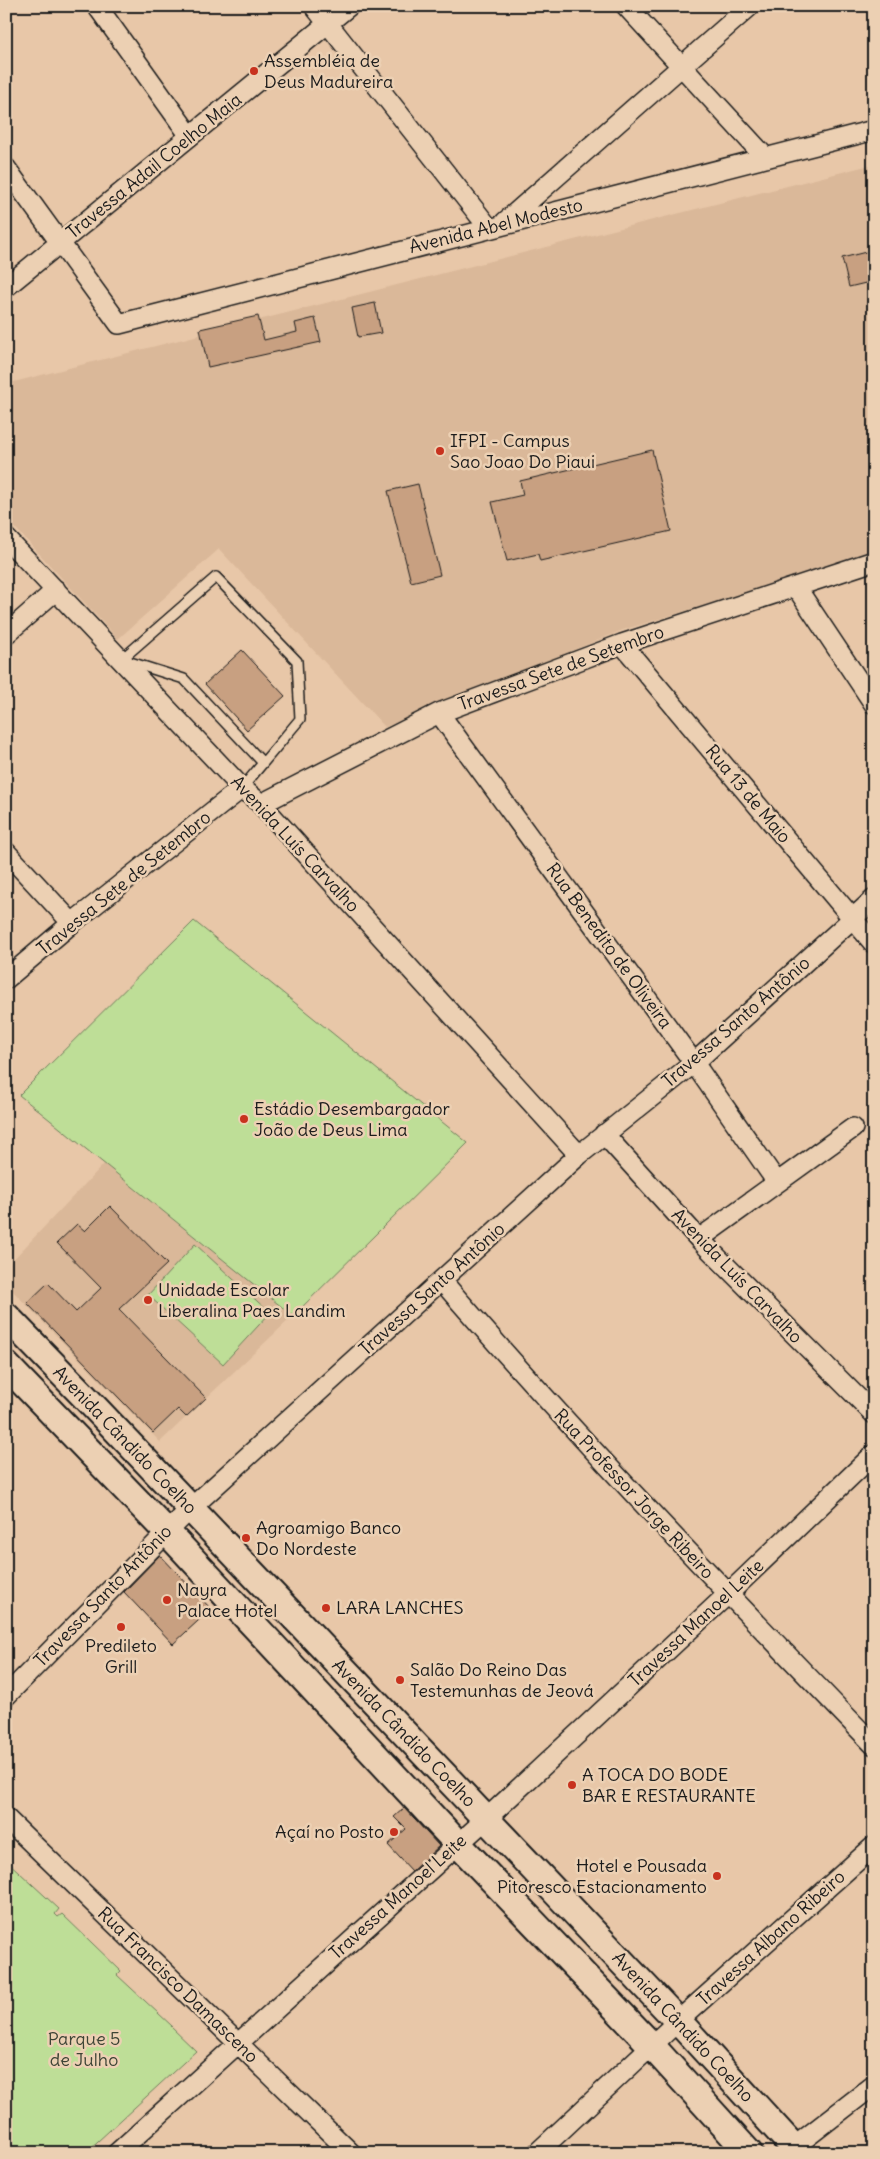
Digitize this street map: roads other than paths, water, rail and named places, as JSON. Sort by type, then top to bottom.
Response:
[{"type":"main road","name":"Avenida Cândido Coelho","points":[[6,1316],[678,2021],[795,2151]]},
{"type":"main road","name":"Avenida Cândido Coelho","points":[[6,1365],[166,1531],[458,1844],[651,2045],[749,2153]]},
{"type":"street","points":[[97,6],[190,136]]},
{"type":"street","points":[[314,6],[496,226],[750,6]]},
{"type":"street","name":"Travessa Adail Coelho Maia","points":[[6,287],[349,6]]},
{"type":"street","points":[[626,6],[766,158]]},
{"type":"street","name":"Avenida Abel Modesto","points":[[61,243],[119,324],[874,130]]},
{"type":"street","points":[[6,168],[61,243]]},
{"type":"street","name":"Avenida Luís Carvalho","points":[[6,538],[242,788],[261,804],[579,1155]]},
{"type":"street","name":"Travessa Sete de Setembro","points":[[261,804],[440,713],[622,644],[874,561]]},
{"type":"street","points":[[796,587],[874,704]]},
{"type":"street","points":[[6,634],[56,590]]},
{"type":"street","name":"Rua 13 de Maio","points":[[622,644],[874,944]]},
{"type":"street","name":"Rua Benedito de Oliveira","points":[[440,713],[694,1063],[776,1181]]},
{"type":"street","name":"Travessa Sete de Setembro","points":[[6,979],[72,923],[242,788]]},
{"type":"street","points":[[6,852],[72,923]]},
{"type":"street","name":"Travessa Santo Antônio","points":[[6,1696],[166,1531],[191,1508],[579,1155],[694,1063],[874,899]]},
{"type":"street","points":[[699,1239],[776,1181],[853,1128]]},
{"type":"street","name":"Avenida Luís Carvalho","points":[[604,1134],[699,1239],[874,1414]]},
{"type":"street","name":"Rua Professor Jorge Ribeiro","points":[[442,1281],[527,1380],[728,1594],[874,1744]]},
{"type":"street","name":"Travessa Manoel Leite","points":[[117,2153],[237,2042],[486,1819],[728,1594],[874,1454]]},
{"type":"street","name":"Rua Francisco Damasceno","points":[[6,1818],[351,2153]]},
{"type":"street","name":"Travessa Albano Ribeiro","points":[[537,2153],[651,2045],[874,1846]]},
{"type":"street","points":[[795,2151],[874,2085]]},
{"type":"lane","points":[[122,660],[216,577],[297,661],[300,719],[242,788]]},
{"type":"lane","points":[[122,660],[184,679],[263,763]]},
{"type":"place","name":"Assembléia de Deus Madureira","points":[[254,71]]},
{"type":"place","name":"IFPI - Campus Sao Joao Do Piaui","points":[[440,451]]},
{"type":"place","name":"Estádio Desembargador João de Deus Lima","points":[[244,1119]]},
{"type":"place","name":"Unidade Escolar Liberalina Paes Landim","points":[[148,1300]]},
{"type":"place","name":"Agroamigo Banco Do Nordeste","points":[[246,1538]]},
{"type":"place","name":"Nayra Palace Hotel","points":[[167,1600]]},
{"type":"place","name":"LARA LANCHES","points":[[326,1608]]},
{"type":"place","name":"Predileto Grill","points":[[121,1627]]},
{"type":"place","name":"Salão Do Reino Das Testemunhas de Jeová","points":[[400,1680]]},
{"type":"place","name":"A TOCA DO BODE BAR E RESTAURANTE","points":[[572,1785]]},
{"type":"place","name":"Açaí no Posto","points":[[394,1832]]},
{"type":"place","name":"Hotel e Pousada Pitoresco Estacionamento","points":[[717,1876]]},
{"type":"park label","name":"Parque 5 de Julho","points":[[84,2049]]}]
